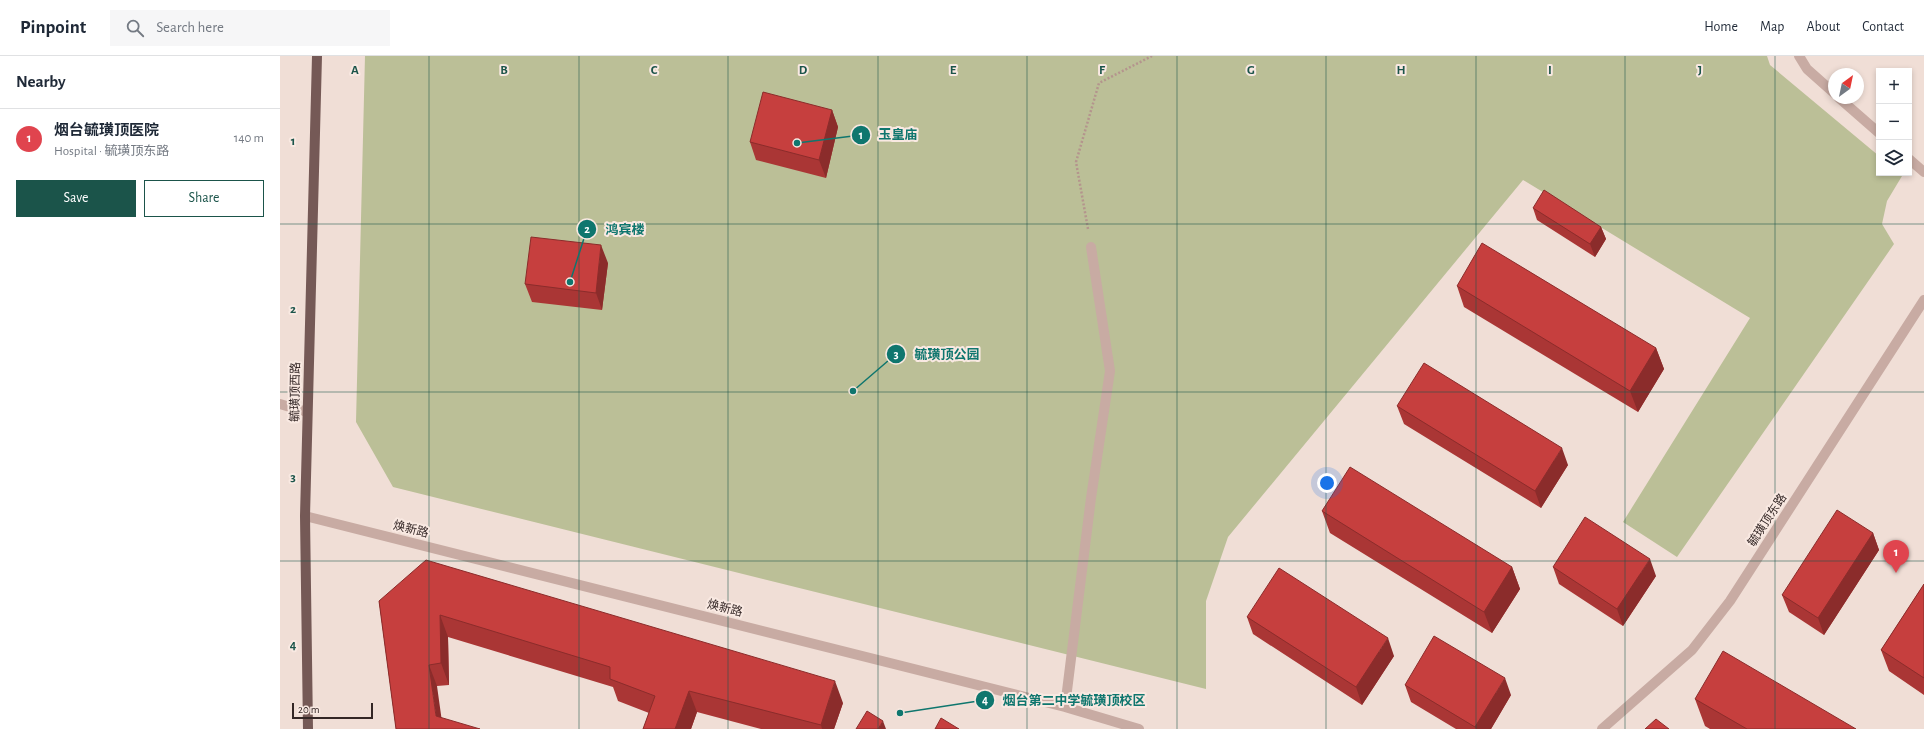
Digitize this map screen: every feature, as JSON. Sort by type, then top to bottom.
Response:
[{"type":"main road","name":"毓璜顶西路","points":[[308,729],[305,516],[317,56]]},
{"type":"street","points":[[1799,56],[1807,69],[1828,88]]},
{"type":"street","points":[[1846,104],[1876,130]]},
{"type":"street","points":[[1912,162],[1924,172]]},
{"type":"street","points":[[1065,707],[1091,498],[1110,371],[1091,247]]},
{"type":"street","name":"毓璜顶东路","points":[[1602,729],[1692,650],[1730,601],[1924,300]]},
{"type":"street","points":[[280,404],[308,412]]},
{"type":"street","name":"焕新路","points":[[305,516],[1065,707],[1139,729]]},
{"type":"path","points":[[1091,247],[1076,162],[1099,83],[1152,56]]},
{"type":"green space","points":[[365,56],[1767,56],[1770,65],[1876,153],[1876,176],[1902,176],[1887,201],[1882,224],[1894,244],[1677,557],[1623,522],[1750,318],[1523,180],[1228,537],[1206,601],[1206,689],[393,487],[356,422]]},
{"type":"building","points":[[763,92],[832,110],[819,160],[750,142]]},
{"type":"building","points":[[1544,190],[1601,227],[1590,244],[1533,208]]},
{"type":"building","points":[[531,237],[601,245],[596,293],[525,284]]},
{"type":"building","points":[[1482,243],[1656,348],[1630,391],[1457,286]]},
{"type":"building","points":[[1424,363],[1562,448],[1535,491],[1397,406]]},
{"type":"building","points":[[1350,467],[1512,567],[1484,612],[1322,511]]},
{"type":"building","points":[[1837,510],[1873,533],[1818,618],[1782,595]]},
{"type":"building","points":[[1585,517],[1650,559],[1617,609],[1553,567]]},
{"type":"building","points":[[426,560],[835,681],[821,725],[689,691],[675,729],[643,729],[655,696],[610,679],[610,667],[440,615],[441,663],[429,665],[436,716],[480,729],[396,729],[379,601]]},
{"type":"building","points":[[1279,568],[1388,638],[1356,687],[1247,617]]},
{"type":"building","points":[[1924,584],[1924,678],[1881,650]]},
{"type":"building","points":[[1434,636],[1505,678],[1475,727],[1405,685]]},
{"type":"building","points":[[1723,651],[1856,729],[1747,729],[1695,699]]},
{"type":"building","points":[[867,711],[883,721],[878,729],[856,729]]},
{"type":"building","points":[[941,718],[959,729],[935,729]]},
{"type":"building","points":[[1656,719],[1669,729],[1645,729]]},
{"type":"place","name":"玉皇庙","points":[[797,143]]},
{"type":"place","name":"鸿宾楼","points":[[570,282]]},
{"type":"place","name":"毓璜顶公园","points":[[853,391]]},
{"type":"place","name":"烟台毓璜顶医院","points":[[1896,573]]},
{"type":"place","name":"烟台第二中学毓璜顶校区","points":[[900,713]]}]
